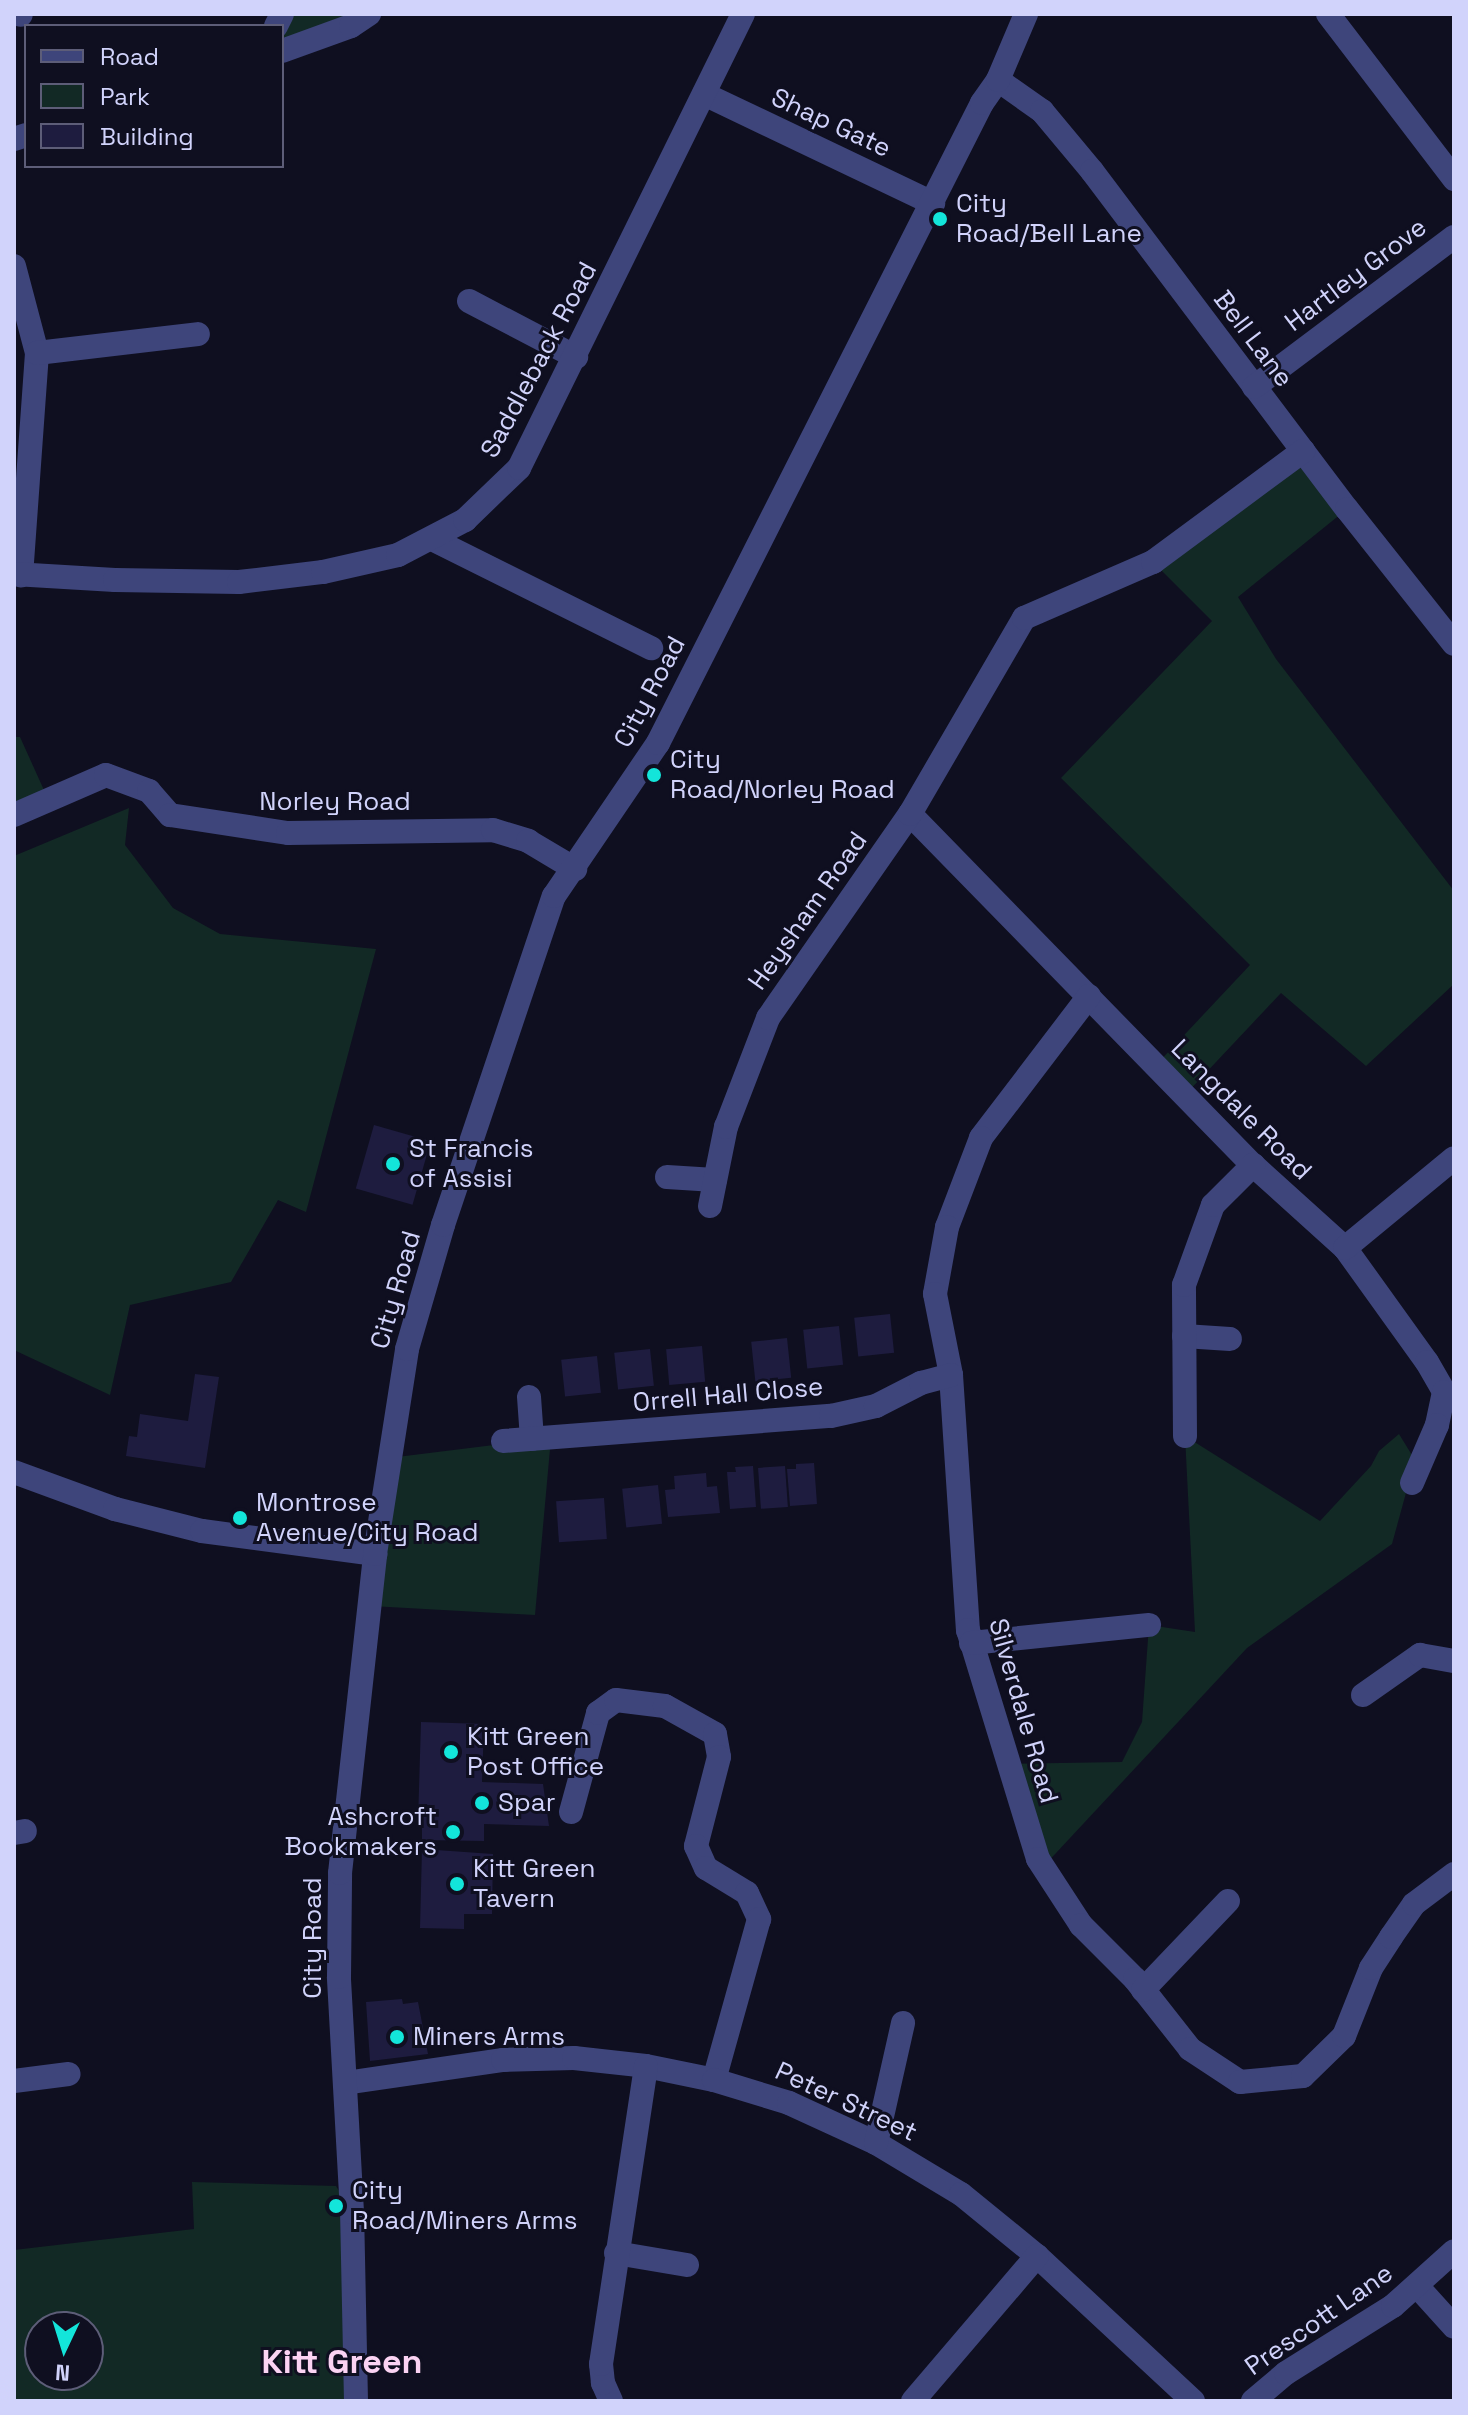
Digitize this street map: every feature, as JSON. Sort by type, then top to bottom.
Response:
[{"type":"street","points":[[284,50],[351,26],[369,14]]},
{"type":"street","name":"Saddleback Road","points":[[18,575],[239,582],[323,572],[398,555],[465,520],[519,468],[743,14]]},
{"type":"street","name":"City Road","points":[[356,2401],[357,2337],[339,1977],[340,1873],[375,1554],[407,1349],[443,1225],[554,896],[658,743],[998,80],[1026,14]]},
{"type":"street","points":[[1328,14],[1454,179]]},
{"type":"street","name":"Bell Lane","points":[[998,80],[1042,111],[1092,171],[1254,387],[1454,644]]},
{"type":"street","name":"Shap Gate","points":[[704,94],[933,203]]},
{"type":"street","name":"Hartley Grove","points":[[1254,387],[1454,237]]},
{"type":"street","points":[[14,266],[37,353],[18,575]]},
{"type":"street","points":[[469,301],[576,357]]},
{"type":"street","points":[[37,353],[198,334]]},
{"type":"street","name":"Heysham Road","points":[[710,1206],[726,1127],[768,1018],[910,814],[1024,618],[1153,562],[1303,451]]},
{"type":"street","points":[[432,539],[651,648]]},
{"type":"street","name":"Norley Road","points":[[14,815],[106,775],[149,791],[170,815],[288,833],[493,830],[528,841],[575,869]]},
{"type":"street","name":"Langdale Road","points":[[910,814],[1253,1165],[1345,1248],[1427,1362],[1444,1392],[1437,1425],[1412,1483]]},
{"type":"street","name":"Silverdale Road","points":[[1089,996],[981,1138],[947,1227],[935,1294],[951,1375],[971,1643],[1038,1859],[1081,1925],[1143,1990],[1190,2049],[1240,2082],[1303,2076],[1344,2036],[1371,1968],[1414,1904],[1454,1874]]},
{"type":"street","points":[[1345,1248],[1454,1158]]},
{"type":"street","points":[[1185,1436],[1184,1285],[1213,1205],[1253,1165]]},
{"type":"street","points":[[667,1177],[715,1180]]},
{"type":"street","points":[[1184,1336],[1230,1339]]},
{"type":"street","name":"Orrell Hall Close","points":[[503,1441],[831,1416],[876,1406],[921,1383],[951,1375]]},
{"type":"street","points":[[529,1397],[532,1439]]},
{"type":"street","points":[[14,1472],[115,1509],[202,1531],[375,1554]]},
{"type":"street","points":[[971,1643],[1149,1625]]},
{"type":"street","points":[[1363,1695],[1420,1655],[1454,1661]]},
{"type":"street","points":[[571,1812],[598,1713],[616,1700],[665,1706],[715,1734],[719,1757],[696,1846],[706,1868],[747,1893],[759,1919],[714,2080]]},
{"type":"street","points":[[1143,1990],[1228,1901]]},
{"type":"street","points":[[876,2143],[903,2023]]},
{"type":"street","name":"Peter Street","points":[[345,2083],[538,2057],[646,2066],[714,2080],[789,2103],[876,2143],[961,2194],[1037,2256],[1193,2401]]},
{"type":"street","points":[[611,2401],[603,2383],[601,2364],[646,2066]]},
{"type":"street","points":[[14,2081],[69,2074]]},
{"type":"street","points":[[1454,2251],[1417,2286],[1454,2327]]},
{"type":"street","points":[[616,2253],[687,2265]]},
{"type":"street","points":[[913,2401],[1037,2256]]},
{"type":"street","name":"Prescott Lane","points":[[1253,2401],[1286,2373],[1361,2327],[1417,2286]]},
{"type":"green space","points":[[286,14],[368,14],[284,49],[283,24]]},
{"type":"green space","points":[[1303,451],[1347,509],[1238,597],[1276,659],[1454,891],[1454,984],[1366,1066],[1281,993],[1185,1095],[1156,1065],[1250,965],[1061,778],[1212,621],[1153,562]]},
{"type":"green space","points":[[14,737],[20,737],[48,799],[14,815]]},
{"type":"green space","points":[[129,808],[125,845],[173,908],[220,934],[376,949],[306,1212],[278,1200],[231,1282],[130,1305],[110,1395],[14,1350],[14,856]]},
{"type":"green space","points":[[1399,1434],[1415,1460],[1392,1544],[1247,1648],[1043,1867],[1007,1764],[1122,1762],[1142,1722],[1149,1625],[1195,1632],[1185,1436],[1320,1521],[1371,1466],[1379,1451]]},
{"type":"green space","points":[[551,1438],[535,1615],[371,1606],[389,1458]]},
{"type":"green space","points":[[192,2182],[336,2186],[352,2212],[356,2401],[14,2401],[14,2250],[194,2229]]},
{"type":"building","name":"St Francis of Assisi","points":[[374,1125],[431,1141],[413,1205],[356,1188]]},
{"type":"building","points":[[890,1314],[894,1353],[858,1357],[854,1318]]},
{"type":"building","points":[[839,1326],[843,1365],[807,1369],[803,1330]]},
{"type":"building","points":[[787,1338],[791,1378],[755,1382],[751,1342]]},
{"type":"building","points":[[702,1346],[705,1382],[669,1385],[666,1349]]},
{"type":"building","points":[[650,1349],[654,1386],[618,1390],[614,1353]]},
{"type":"building","points":[[597,1356],[601,1393],[565,1397],[561,1360]]},
{"type":"building","points":[[195,1374],[219,1377],[205,1468],[126,1456],[129,1436],[137,1437],[140,1414],[188,1421]]},
{"type":"building","points":[[814,1463],[817,1504],[790,1506],[787,1469],[796,1469],[796,1464]]},
{"type":"building","points":[[753,1466],[756,1507],[730,1509],[727,1472],[736,1472],[735,1467]]},
{"type":"building","points":[[785,1466],[788,1507],[761,1509],[758,1468]]},
{"type":"building","points":[[706,1473],[707,1487],[717,1486],[720,1513],[668,1517],[665,1490],[675,1489],[674,1476]]},
{"type":"building","points":[[658,1485],[662,1524],[626,1528],[622,1489]]},
{"type":"building","points":[[604,1498],[607,1539],[559,1542],[556,1501]]},
{"type":"building","points":[[421,1722],[484,1724],[482,1782],[543,1784],[549,1826],[484,1824],[484,1841],[422,1840],[422,1822],[418,1822]]},
{"type":"building","name":"Kitt Green Tavern","points":[[422,1849],[493,1854],[492,1914],[464,1914],[464,1929],[420,1928]]},
{"type":"building","name":"Miners Arms","points":[[402,1999],[403,2004],[418,2002],[428,2054],[370,2061],[366,2002]]},
{"type":"place","name":"City Road/Bell Lane","points":[[940,219]]},
{"type":"place","name":"City Road/Norley Road","points":[[654,775]]},
{"type":"place","name":"St Francis of Assisi","points":[[393,1164]]},
{"type":"place","name":"Montrose Avenue/City Road","points":[[240,1518]]},
{"type":"place","name":"Kitt Green Post Office","points":[[451,1752]]},
{"type":"place","name":"Spar","points":[[482,1803]]},
{"type":"place","name":"Ashcroft Bookmakers","points":[[453,1832]]},
{"type":"place","name":"Kitt Green Tavern","points":[[457,1884]]},
{"type":"place","name":"Miners Arms","points":[[397,2037]]},
{"type":"place","name":"City Road/Miners Arms","points":[[336,2206]]},
{"type":"district","name":"Kitt Green","points":[[342,2362]]}]
